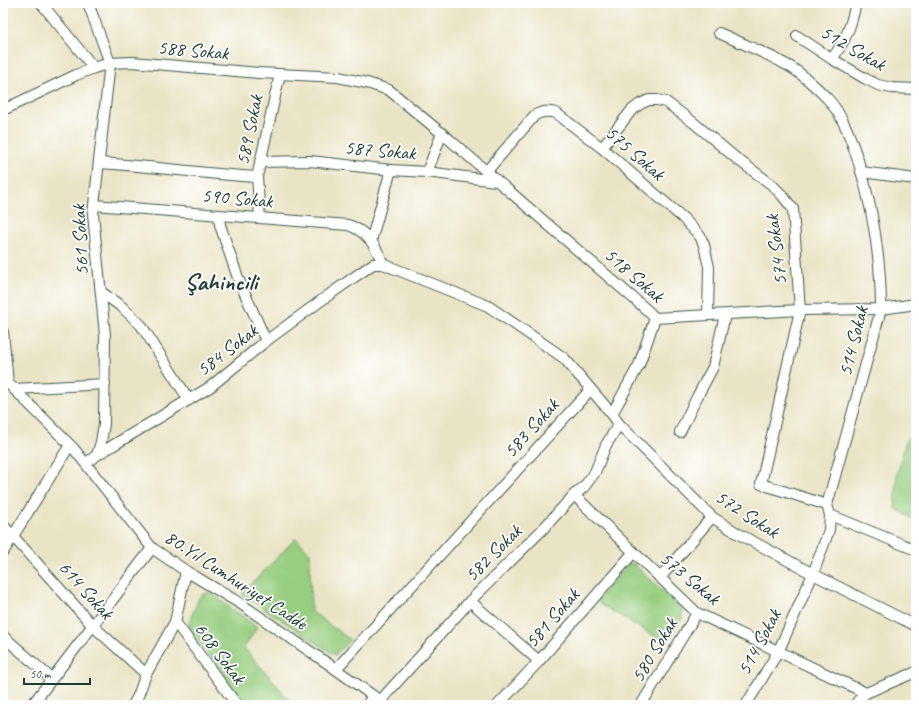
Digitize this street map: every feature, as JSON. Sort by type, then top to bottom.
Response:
[{"type":"street","points":[[41,3],[94,68]]},
{"type":"street","name":"561 Sokak","points":[[88,3],[110,63],[93,214],[105,335],[104,424],[97,455]]},
{"type":"street","points":[[832,59],[847,36],[852,24],[856,3]]},
{"type":"street","name":"514 Sokak","points":[[719,33],[787,64],[828,98],[839,113],[848,132],[861,172],[873,218],[881,283],[881,309],[827,505],[830,515],[828,534],[813,574],[778,652],[746,705]]},
{"type":"street","name":"512 Sokak","points":[[797,36],[866,80],[878,85],[892,88],[916,90]]},
{"type":"street","name":"588 Sokak","points":[[4,106],[94,68],[110,63],[132,62],[259,73],[338,77],[367,83],[389,90]]},
{"type":"street","name":"589 Sokak","points":[[260,218],[257,177],[280,74]]},
{"type":"street","name":"518 Sokak","points":[[389,90],[442,133],[655,318],[800,310],[881,309],[916,304]]},
{"type":"street","name":"574 Sokak","points":[[602,148],[631,111],[649,100],[666,102],[737,159],[771,184],[793,209],[800,310],[761,484],[827,505]]},
{"type":"street","name":"575 Sokak","points":[[486,172],[535,115],[548,111],[556,113],[602,148],[683,218],[700,236],[704,245],[709,267],[708,315]]},
{"type":"street","points":[[427,172],[442,133]]},
{"type":"street","name":"587 Sokak","points":[[260,162],[310,161],[391,170],[427,172],[496,181]]},
{"type":"street","points":[[99,163],[257,177]]},
{"type":"street","points":[[371,241],[391,170]]},
{"type":"street","points":[[861,172],[916,179]]},
{"type":"street","name":"590 Sokak","points":[[94,205],[139,207],[219,216],[348,225],[356,227],[363,232],[371,241],[385,264]]},
{"type":"street","points":[[219,216],[220,225],[238,278],[266,341]]},
{"type":"street","name":"584 Sokak","points":[[86,463],[210,387],[266,341],[373,264],[385,264]]},
{"type":"street","points":[[385,264],[488,306],[564,358],[590,390]]},
{"type":"street","points":[[101,292],[122,307],[140,326],[189,400]]},
{"type":"street","points":[[680,432],[713,367],[725,315]]},
{"type":"street","points":[[612,414],[639,365],[655,318]]},
{"type":"street","points":[[3,332],[8,383],[105,384]]},
{"type":"street","name":"80.Yıl Cumhuriyet Cadde","points":[[8,383],[86,463],[152,548],[186,571],[241,604],[336,669],[376,702]]},
{"type":"street","name":"572 Sokak","points":[[590,390],[619,424],[712,517],[813,574],[916,626]]},
{"type":"street","name":"583 Sokak","points":[[336,669],[590,390]]},
{"type":"street","name":"582 Sokak","points":[[376,702],[470,601],[542,530],[574,495],[584,487],[595,472],[606,445],[619,424]]},
{"type":"street","points":[[3,552],[12,535],[70,445]]},
{"type":"street","name":"573 Sokak","points":[[574,495],[697,613],[866,693]]},
{"type":"street","points":[[830,515],[916,550]]},
{"type":"street","points":[[660,578],[712,517]]},
{"type":"street","name":"614 Sokak","points":[[3,525],[92,625],[146,674]]},
{"type":"street","points":[[32,705],[152,548]]},
{"type":"street","name":"581 Sokak","points":[[505,703],[539,661],[633,553]]},
{"type":"street","points":[[133,705],[146,674],[175,622],[186,571]]},
{"type":"street","points":[[470,601],[539,661]]},
{"type":"street","name":"580 Sokak","points":[[641,705],[697,613]]},
{"type":"street","name":"608 Sokak","points":[[175,622],[237,705]]},
{"type":"street","points":[[3,636],[52,678]]},
{"type":"street","points":[[854,705],[866,693],[916,672]]},
{"type":"green space","points":[[916,427],[916,521],[895,508],[897,474],[906,441]]},
{"type":"green space","points":[[296,538],[310,553],[311,611],[350,640],[335,655],[242,594]]},
{"type":"green space","points":[[629,563],[634,564],[682,609],[682,619],[664,642],[600,604],[598,599]]},
{"type":"green space","points":[[209,592],[257,627],[244,648],[294,705],[245,705],[190,630],[189,622],[200,596]]},
{"type":"district","name":"Şahincili","points":[[221,282]]}]
